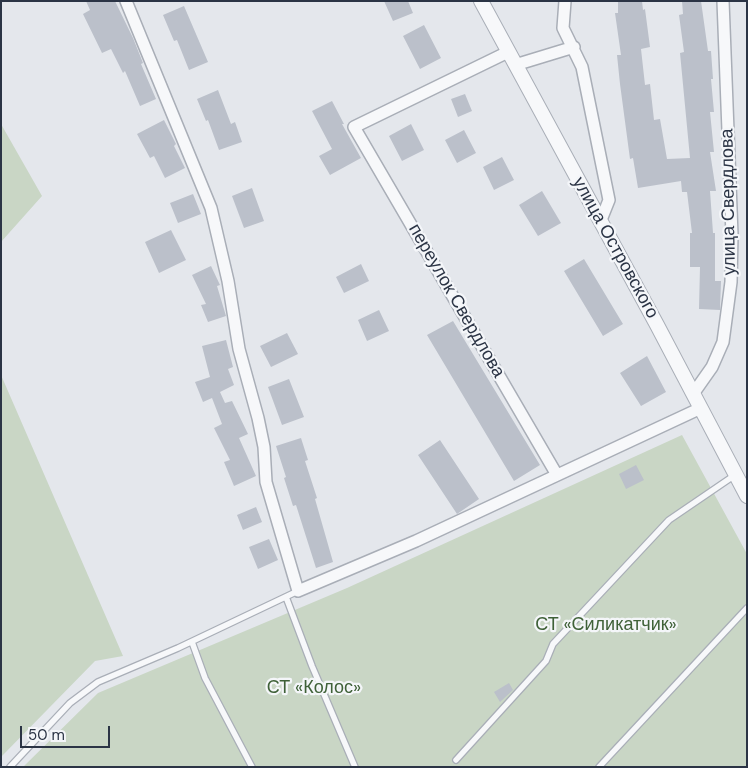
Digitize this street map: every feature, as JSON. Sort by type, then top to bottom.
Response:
[{"type":"street","points":[[126,1],[211,208],[228,281],[239,349],[264,447],[266,482],[298,591],[416,541],[700,408]]},
{"type":"street","name":"улица Островского","points":[[481,1],[747,496]]},
{"type":"street","points":[[565,1],[563,28],[574,47],[582,67],[608,200],[600,220]]},
{"type":"street","name":"улица Свердлова","points":[[693,394],[712,367],[723,342],[731,282],[732,236],[722,1]]},
{"type":"street","points":[[515,65],[574,47]]},
{"type":"street","name":"переулок Свердлова","points":[[508,52],[354,127],[557,475]]},
{"type":"lane","points":[[456,760],[546,661],[553,644],[669,520],[735,475]]},
{"type":"lane","points":[[10,767],[70,703],[98,682],[192,642],[298,591]]},
{"type":"lane","points":[[286,597],[312,666],[356,767]]},
{"type":"lane","points":[[599,767],[747,608]]},
{"type":"lane","points":[[192,642],[206,678],[252,767]]},
{"type":"green space","points":[[1,124],[42,196],[1,242]]},
{"type":"green space","points":[[1,375],[123,656],[95,661],[1,757]]},
{"type":"green space","name":"СТ «Силикатчик»","points":[[682,435],[747,554],[747,767],[23,767],[98,693],[347,588]]},
{"type":"building","points":[[86,1],[115,1],[133,38],[143,63],[141,64],[156,99],[140,106],[125,71],[123,73],[111,49],[102,53],[83,14],[90,10]]},
{"type":"building","points":[[384,1],[408,1],[413,13],[393,21]]},
{"type":"building","points":[[618,1],[642,1],[643,10],[645,9],[650,47],[641,49],[645,85],[650,84],[654,120],[660,119],[667,159],[690,158],[680,53],[684,52],[679,15],[683,14],[682,1],[701,1],[708,51],[711,51],[713,79],[711,79],[714,112],[710,112],[714,152],[710,152],[716,191],[710,191],[713,233],[715,233],[715,281],[721,281],[720,310],[699,309],[700,267],[690,267],[690,233],[692,233],[687,192],[682,192],[681,181],[638,188],[633,158],[630,159],[620,84],[617,55],[621,55],[615,13],[618,13]]},
{"type":"building","points":[[184,6],[208,62],[189,70],[177,40],[174,41],[163,15]]},
{"type":"building","points":[[424,25],[441,58],[420,69],[403,36]]},
{"type":"building","points":[[218,90],[231,124],[235,122],[242,142],[219,150],[208,120],[206,121],[197,99]]},
{"type":"building","points":[[465,94],[472,111],[458,117],[451,99]]},
{"type":"building","points":[[332,101],[344,124],[342,124],[361,158],[330,175],[319,156],[332,149],[312,111]]},
{"type":"building","points":[[164,120],[185,168],[165,178],[154,156],[150,158],[137,134]]},
{"type":"building","points":[[411,124],[424,150],[402,161],[389,136]]},
{"type":"building","points":[[464,130],[476,153],[457,163],[445,140]]},
{"type":"building","points":[[502,157],[514,180],[494,190],[483,167]]},
{"type":"building","points":[[252,188],[264,221],[244,228],[232,196]]},
{"type":"building","points":[[542,191],[561,223],[538,236],[519,205]]},
{"type":"building","points":[[193,194],[201,214],[178,223],[170,203]]},
{"type":"building","points":[[171,230],[186,260],[159,273],[145,242]]},
{"type":"building","points":[[584,259],[623,324],[603,336],[564,271]]},
{"type":"building","points":[[361,264],[369,281],[344,293],[336,277]]},
{"type":"building","points":[[211,266],[220,285],[217,286],[226,316],[208,322],[201,305],[206,304],[192,275]]},
{"type":"building","points":[[379,310],[389,331],[367,341],[358,320]]},
{"type":"building","points":[[453,321],[540,465],[514,481],[427,335]]},
{"type":"building","points":[[287,333],[298,354],[271,367],[260,346]]},
{"type":"building","points":[[226,340],[233,367],[228,369],[234,385],[220,392],[225,403],[232,401],[248,434],[239,438],[256,476],[234,486],[224,462],[230,460],[214,428],[222,424],[212,398],[203,402],[195,382],[210,377],[202,346]]},
{"type":"building","points":[[647,356],[666,392],[641,406],[620,373]]},
{"type":"building","points":[[289,379],[304,417],[282,425],[268,387]]},
{"type":"building","points":[[301,438],[308,460],[305,461],[317,498],[315,499],[333,562],[316,568],[296,505],[293,506],[276,446]]},
{"type":"building","points":[[440,440],[479,499],[457,514],[418,455]]},
{"type":"building","points":[[636,465],[644,480],[626,489],[619,474]]},
{"type":"building","points":[[256,507],[262,522],[243,530],[237,515]]},
{"type":"building","points":[[269,539],[278,560],[258,569],[249,547]]},
{"type":"building","points":[[509,683],[513,690],[500,702],[494,692]]},
{"type":"park label","name":"СТ «Колос»","points":[[314,688]]}]
